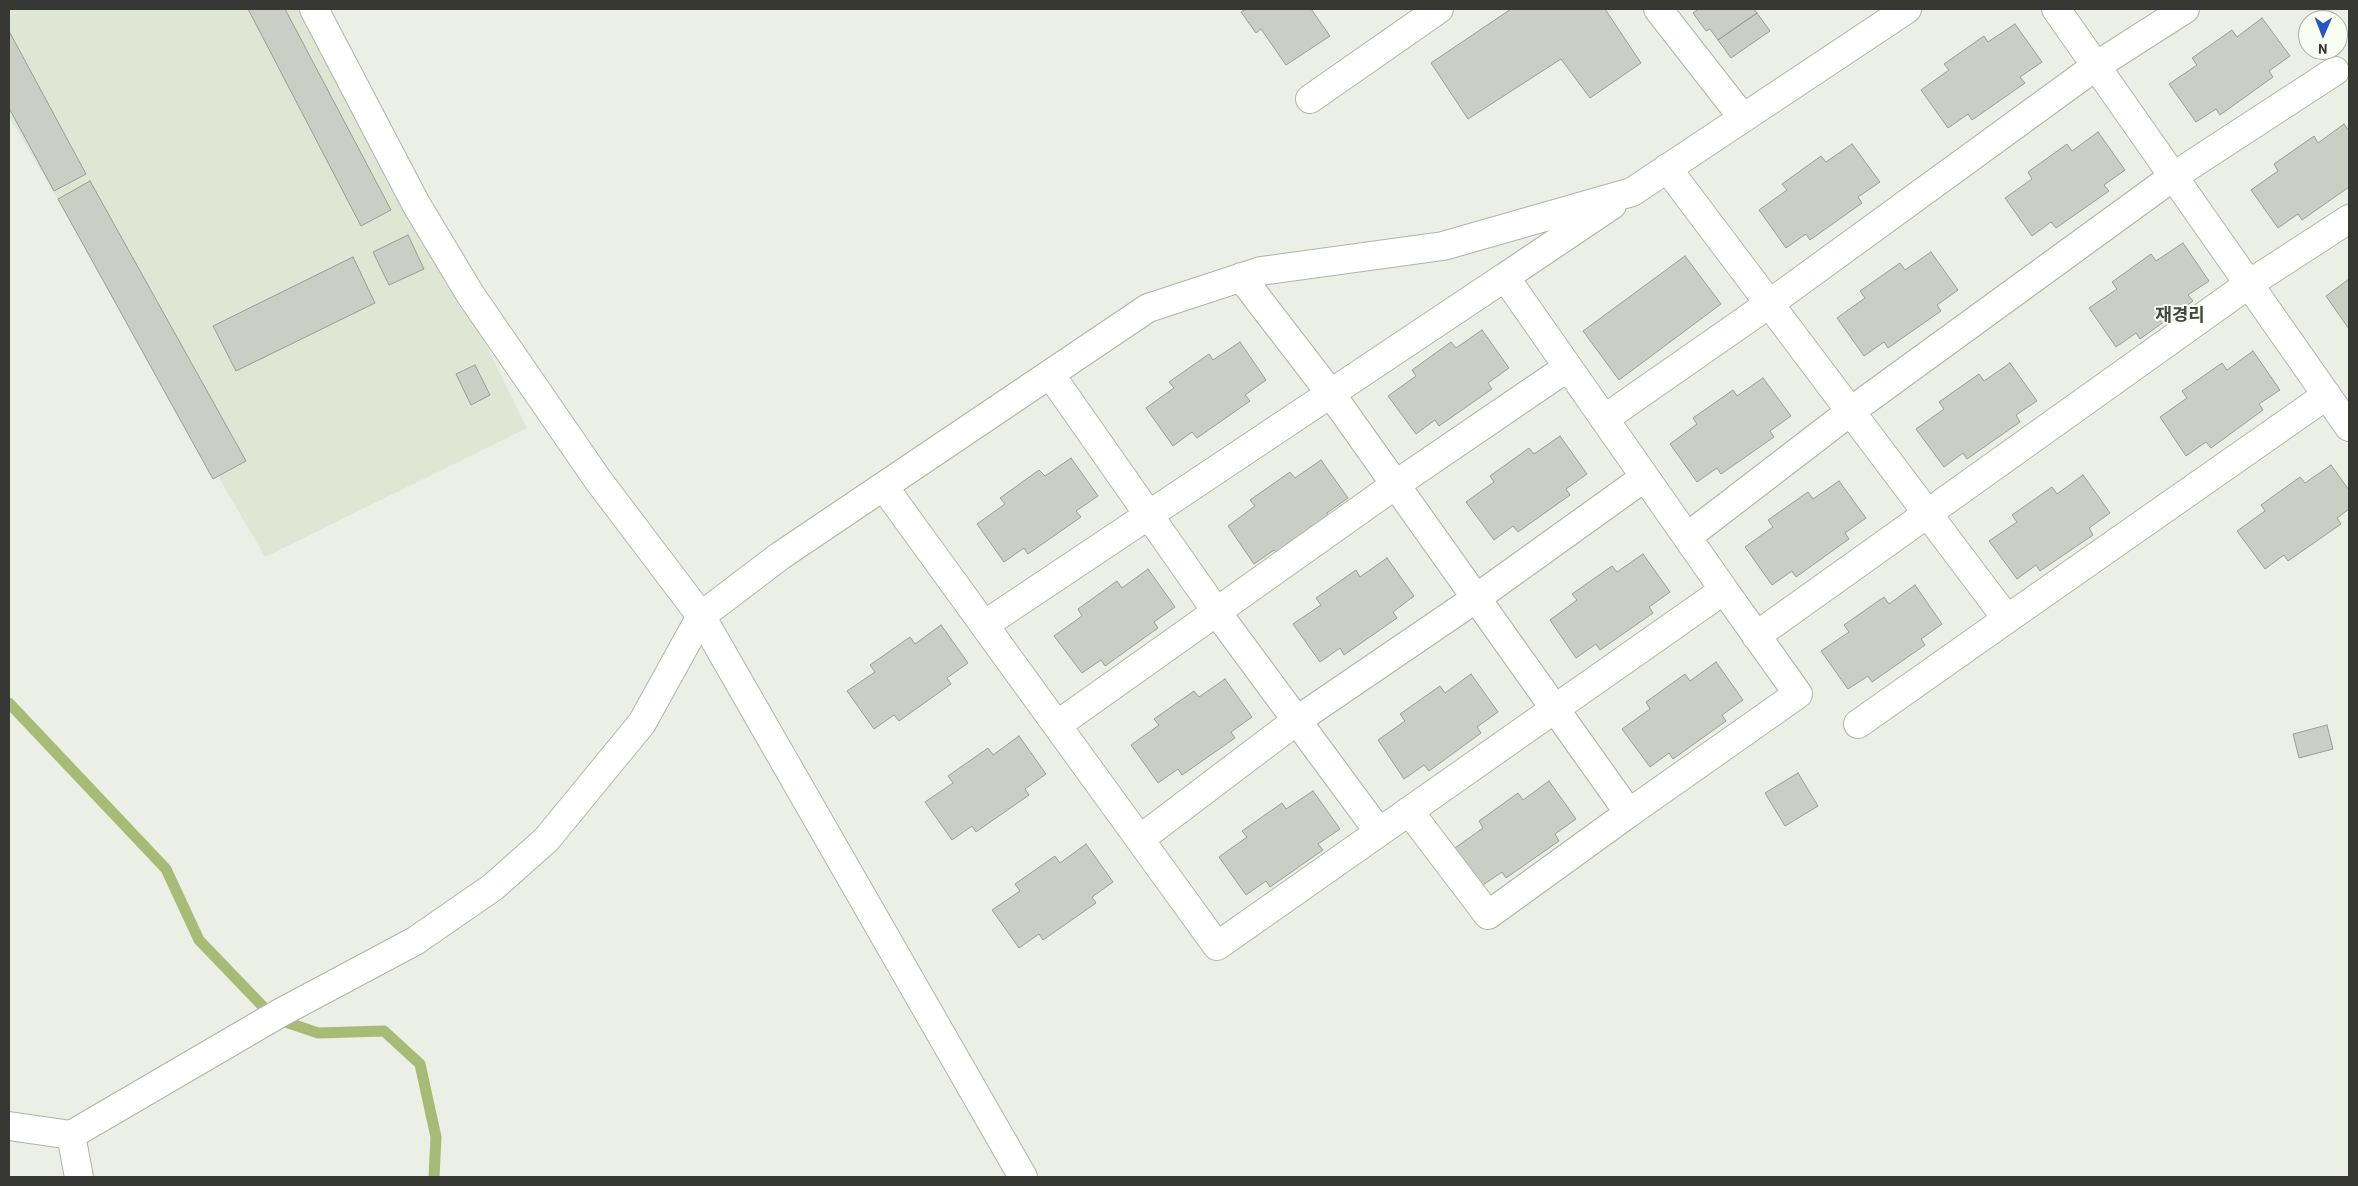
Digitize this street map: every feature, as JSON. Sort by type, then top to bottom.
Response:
[{"type":"street","points":[[314,9],[416,204],[470,294],[598,480],[701,616],[1023,1177]]},
{"type":"street","points":[[1310,99],[1439,9]]},
{"type":"street","points":[[1658,9],[1743,118]]},
{"type":"street","points":[[984,625],[1907,9]]},
{"type":"street","points":[[2056,9],[2349,427]]},
{"type":"street","points":[[1604,419],[1769,304],[2096,66],[2185,9]]},
{"type":"street","points":[[1687,536],[1851,411],[2174,176],[2335,71]]},
{"type":"street","points":[[1668,168],[2008,619]]},
{"type":"street","points":[[9,1126],[71,1135],[272,1017],[415,941],[493,887],[546,840],[642,724],[701,616],[780,556],[1148,308],[1261,271],[1442,246],[1632,192]]},
{"type":"street","points":[[1756,636],[2249,284],[2349,219]]},
{"type":"street","points":[[1241,277],[1330,394],[1553,710],[1629,813]]},
{"type":"street","points":[[1409,811],[1488,915],[1798,694],[1505,277]]},
{"type":"street","points":[[1057,725],[1395,485],[1568,367]]},
{"type":"street","points":[[1050,374],[1216,612],[1379,832]]},
{"type":"street","points":[[1858,724],[2327,395]]},
{"type":"street","points":[[1140,839],[1296,721],[1475,599],[1645,477]]},
{"type":"street","points":[[884,487],[1218,946],[1724,590]]},
{"type":"street","points":[[71,1135],[79,1177]]},
{"type":"shaded area","points":[[9,9],[321,9],[527,428],[265,557],[9,116]]},
{"type":"building","points":[[248,9],[285,9],[391,210],[361,226]]},
{"type":"building","points":[[1246,9],[1311,9],[1330,36],[1286,65],[1261,29],[1256,33],[1241,12]]},
{"type":"building","points":[[1511,9],[1605,9],[1641,63],[1590,98],[1561,59],[1468,119],[1431,63]]},
{"type":"building","points":[[1696,9],[1754,9],[1757,13],[1718,40],[1710,29],[1706,31],[1693,13]]},
{"type":"building","points":[[1757,13],[1770,31],[1731,58],[1718,40]]},
{"type":"building","points":[[2262,18],[2290,56],[2269,71],[2273,77],[2220,115],[2216,109],[2196,122],[2169,84],[2197,65],[2192,58],[2232,30],[2237,37]]},
{"type":"building","points":[[2015,24],[2042,62],[2020,77],[2025,83],[1972,120],[1968,114],[1948,128],[1921,90],[1949,70],[1944,64],[1984,36],[1988,42]]},
{"type":"building","points":[[9,31],[86,174],[54,191],[9,108]]},
{"type":"building","points":[[2344,124],[2349,131],[2349,187],[2302,220],[2298,214],[2278,228],[2251,190],[2278,171],[2274,164],[2314,136],[2318,143]]},
{"type":"building","points":[[2098,132],[2125,170],[2104,185],[2109,191],[2056,228],[2051,222],[2032,236],[2005,198],[2032,179],[2028,172],[2067,144],[2072,151]]},
{"type":"building","points":[[1852,144],[1880,182],[1858,197],[1862,203],[1810,240],[1806,234],[1786,248],[1759,210],[1787,190],[1782,184],[1821,156],[1826,162]]},
{"type":"building","points":[[90,181],[246,461],[213,479],[58,199]]},
{"type":"building","points":[[408,235],[424,269],[389,285],[373,252]]},
{"type":"building","points":[[2183,243],[2209,281],[2188,295],[2193,301],[2140,339],[2136,333],[2116,347],[2089,308],[2117,289],[2112,282],[2151,254],[2156,261]]},
{"type":"building","points":[[1931,252],[1958,290],[1937,305],[1941,311],[1888,348],[1884,342],[1864,356],[1837,318],[1865,298],[1860,291],[1900,263],[1905,270]]},
{"type":"building","points":[[1685,256],[1721,304],[1619,380],[1583,331]]},
{"type":"building","points":[[353,257],[375,303],[236,371],[213,326]]},
{"type":"building","points":[[2349,279],[2349,329],[2326,296]]},
{"type":"building","points":[[1482,330],[1509,368],[1488,383],[1492,389],[1439,426],[1435,420],[1416,434],[1388,396],[1416,376],[1412,370],[1451,342],[1456,348]]},
{"type":"building","points":[[1240,342],[1266,380],[1245,395],[1250,401],[1197,438],[1192,432],[1173,446],[1146,408],[1174,388],[1169,382],[1209,354],[1213,360]]},
{"type":"building","points":[[2253,351],[2280,390],[2259,404],[2263,410],[2211,448],[2206,442],[2186,456],[2160,417],[2187,398],[2182,391],[2222,363],[2227,370]]},
{"type":"building","points":[[2010,363],[2037,401],[2016,415],[2020,422],[1967,459],[1963,453],[1944,467],[1916,429],[1944,409],[1939,402],[1979,374],[1984,381]]},
{"type":"building","points":[[475,365],[490,395],[471,405],[456,374]]},
{"type":"building","points":[[1763,378],[1791,416],[1770,431],[1774,437],[1721,474],[1717,468],[1697,482],[1670,444],[1697,424],[1693,418],[1733,390],[1737,396]]},
{"type":"building","points":[[1560,436],[1587,474],[1566,489],[1570,495],[1518,532],[1513,526],[1494,540],[1466,502],[1494,482],[1490,476],[1529,448],[1534,454]]},
{"type":"building","points":[[1071,458],[1098,496],[1076,511],[1081,517],[1028,554],[1024,548],[1004,562],[977,524],[1005,504],[1000,498],[1039,470],[1045,476]]},
{"type":"building","points":[[1321,460],[1348,498],[1327,513],[1331,520],[1279,556],[1274,550],[1254,564],[1228,526],[1255,506],[1250,500],[1290,472],[1295,478]]},
{"type":"building","points":[[2331,465],[2349,490],[2349,509],[2337,518],[2341,524],[2288,561],[2284,555],[2265,569],[2237,531],[2265,511],[2261,505],[2300,477],[2305,483]]},
{"type":"building","points":[[2083,475],[2110,513],[2089,528],[2093,535],[2040,571],[2036,565],[2017,579],[1989,541],[2017,522],[2012,515],[2052,487],[2057,494]]},
{"type":"building","points":[[1839,481],[1866,518],[1845,533],[1849,539],[1796,577],[1792,571],[1772,585],[1745,547],[1773,527],[1768,520],[1808,492],[1813,499]]},
{"type":"building","points":[[1643,554],[1670,592],[1649,607],[1653,613],[1600,650],[1596,644],[1576,658],[1550,620],[1577,600],[1572,594],[1612,566],[1617,572]]},
{"type":"building","points":[[1387,558],[1414,596],[1393,612],[1397,618],[1344,655],[1340,648],[1320,662],[1293,624],[1321,605],[1316,598],[1356,570],[1360,577]]},
{"type":"building","points":[[1148,569],[1175,607],[1154,622],[1158,628],[1105,666],[1101,660],[1082,673],[1054,636],[1082,616],[1078,609],[1117,581],[1122,588]]},
{"type":"building","points":[[1915,585],[1942,624],[1921,639],[1925,645],[1872,682],[1868,676],[1848,689],[1821,651],[1849,632],[1844,625],[1884,597],[1889,604]]},
{"type":"building","points":[[941,625],[968,663],[947,678],[951,684],[899,721],[894,715],[874,729],[847,691],[875,672],[870,665],[910,637],[915,644]]},
{"type":"building","points":[[1716,662],[1743,700],[1722,715],[1726,721],[1673,759],[1669,753],[1650,767],[1622,729],[1650,709],[1646,702],[1685,674],[1690,681]]},
{"type":"building","points":[[1471,674],[1498,712],[1477,727],[1481,733],[1429,771],[1424,765],[1404,779],[1378,740],[1405,721],[1400,714],[1440,686],[1445,693]]},
{"type":"building","points":[[1225,679],[1252,717],[1231,732],[1235,738],[1182,775],[1178,769],[1158,783],[1131,745],[1159,725],[1154,719],[1194,691],[1199,697]]},
{"type":"building","points":[[2327,725],[2333,749],[2299,758],[2293,734]]},
{"type":"building","points":[[1019,736],[1046,774],[1025,789],[1029,795],[976,832],[972,826],[952,840],[925,802],[953,783],[948,776],[988,748],[993,755]]},
{"type":"building","points":[[1798,773],[1818,806],[1785,826],[1765,793]]},
{"type":"building","points":[[1549,781],[1576,819],[1555,834],[1559,841],[1506,878],[1502,872],[1483,885],[1455,848],[1483,828],[1479,821],[1518,793],[1523,800]]},
{"type":"building","points":[[1313,791],[1340,829],[1318,844],[1323,850],[1270,887],[1266,881],[1246,895],[1219,857],[1247,837],[1242,831],[1282,803],[1286,809]]},
{"type":"building","points":[[1086,844],[1113,882],[1092,897],[1096,903],[1043,940],[1039,934],[1019,948],[992,910],[1020,891],[1015,884],[1055,856],[1060,863]]},
{"type":"waterway","points":[[9,703],[166,869],[199,940],[274,1018],[318,1033],[384,1031],[420,1064],[436,1137],[434,1177]]},
{"type":"district","name":"재경리","points":[[2180,315]]}]
